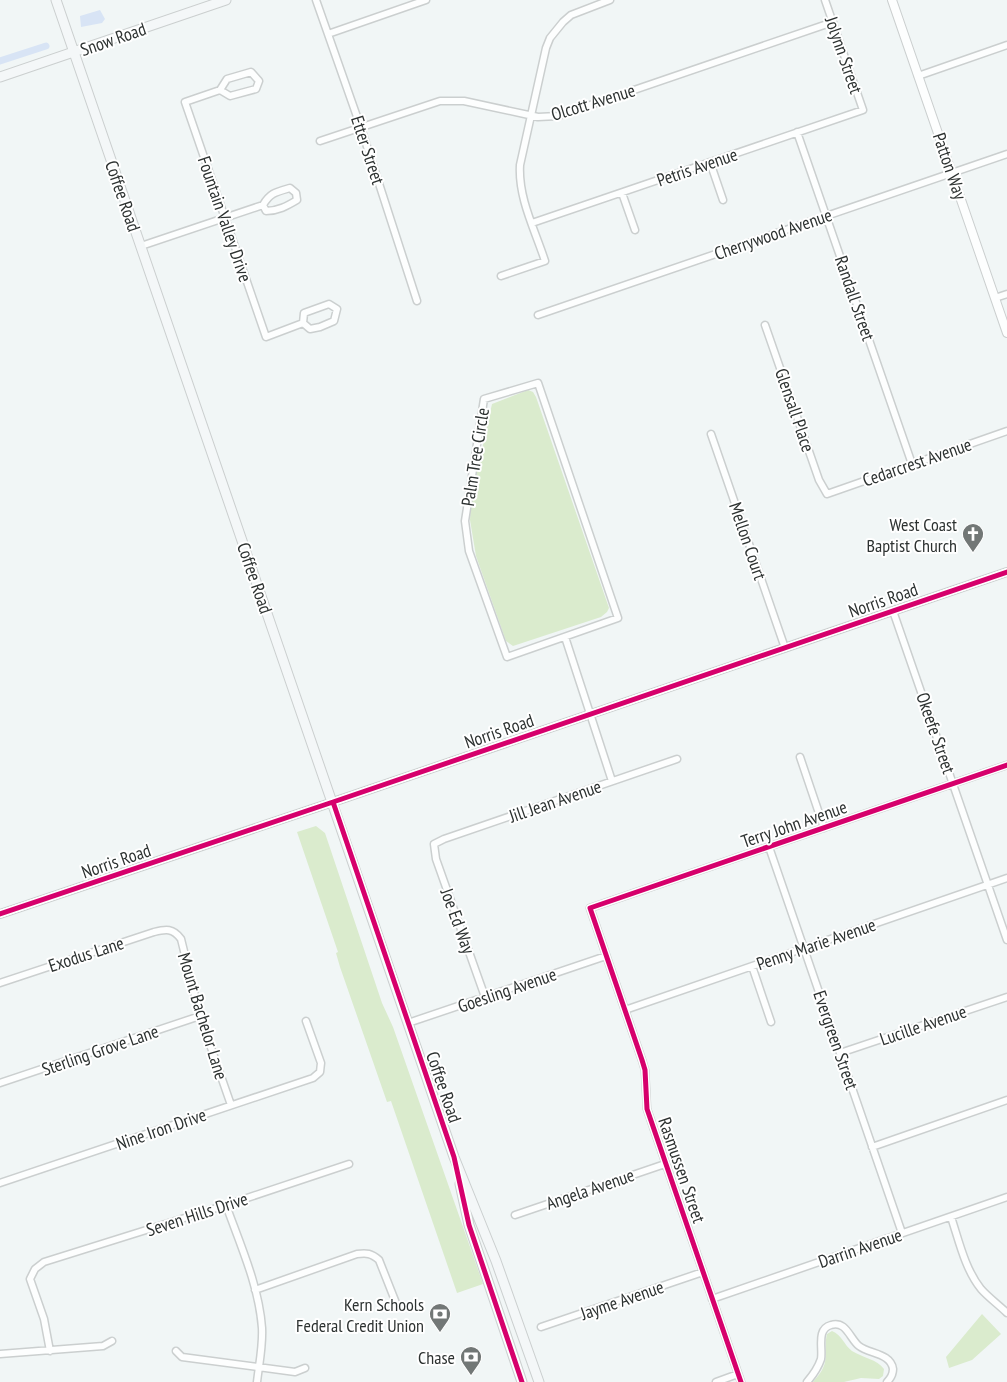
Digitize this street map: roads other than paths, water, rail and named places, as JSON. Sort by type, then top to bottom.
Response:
[{"type":"main road","name":"Coffee Road","points":[[56,0],[454,1157],[496,1261],[539,1382]]},
{"type":"main road","name":"Snow Road","points":[[0,77],[226,0]]},
{"type":"main road","name":"Coffee Road","points":[[454,1157],[469,1224],[522,1382]]},
{"type":"street","name":"Etter Street","points":[[316,0],[361,128],[417,301]]},
{"type":"street","points":[[328,34],[426,0]]},
{"type":"street","points":[[501,276],[545,261],[523,197],[520,175],[546,48],[556,29],[563,22],[579,11],[610,0]]},
{"type":"street","name":"Jolynn Street","points":[[825,0],[863,110]]},
{"type":"street","name":"Patton Way","points":[[892,0],[1007,333]]},
{"type":"street","name":"Olcott Avenue","points":[[320,141],[430,104],[452,100],[531,116],[558,116],[833,22]]},
{"type":"street","points":[[918,76],[1007,45]]},
{"type":"street","points":[[251,72],[259,80],[256,88],[230,96],[220,90],[227,79],[251,72]]},
{"type":"street","name":"Fountain Valley Drive","points":[[220,90],[185,102],[266,337],[303,323]]},
{"type":"street","name":"Petris Avenue","points":[[532,223],[863,110]]},
{"type":"street","name":"Randall Street","points":[[798,132],[912,464]]},
{"type":"street","name":"Cherrywood Avenue","points":[[538,315],[1007,154]]},
{"type":"street","points":[[710,162],[722,200]]},
{"type":"street","points":[[141,246],[263,205],[268,196],[279,191],[290,188],[296,193],[297,200],[274,211],[266,211],[263,205]]},
{"type":"street","points":[[622,193],[634,230]]},
{"type":"street","points":[[995,298],[1007,294]]},
{"type":"street","points":[[329,304],[337,308],[334,321],[320,328],[310,329],[303,323],[304,313],[329,304]]},
{"type":"street","name":"Glensall Place","points":[[765,325],[819,480],[827,494]]},
{"type":"street","name":"Palm Tree Circle","points":[[538,384],[618,618],[565,637],[507,657],[469,551],[464,521],[484,399],[538,384]]},
{"type":"street","name":"Cedarcrest Avenue","points":[[827,494],[1007,431]]},
{"type":"street","name":"Mellon Court","points":[[711,434],[785,648]]},
{"type":"street","name":"Norris Road","points":[[0,914],[1007,572]]},
{"type":"street","name":"Okeefe Street","points":[[893,611],[1007,940]]},
{"type":"street","points":[[565,637],[612,781]]},
{"type":"street","points":[[800,757],[824,828]]},
{"type":"street","name":"Jill Jean Avenue","points":[[434,844],[444,838],[677,759]]},
{"type":"street","name":"Terry John Avenue","points":[[590,908],[1007,765]]},
{"type":"street","name":"Joe Ed Way","points":[[434,844],[436,859],[485,997]]},
{"type":"street","name":"Evergreen Street","points":[[769,847],[902,1234]]},
{"type":"street","name":"Penny Marie Avenue","points":[[624,1010],[1007,878]]},
{"type":"street","name":"Rasmussen Street","points":[[590,908],[645,1070],[646,1109],[741,1382]]},
{"type":"street","name":"Exodus Lane","points":[[0,983],[127,940],[167,929],[172,931]]},
{"type":"street","name":"Mount Bachelor Lane","points":[[172,931],[181,940],[200,1016],[231,1106]]},
{"type":"street","name":"Goesling Avenue","points":[[408,1023],[606,956]]},
{"type":"street","points":[[752,966],[771,1022]]},
{"type":"street","name":"Lucille Avenue","points":[[840,1053],[1007,997]]},
{"type":"street","name":"Sterling Grove Lane","points":[[0,1083],[200,1016]]},
{"type":"street","name":"Nine Iron Drive","points":[[0,1183],[313,1078],[320,1072],[321,1063],[306,1021]]},
{"type":"street","points":[[872,1147],[1007,1100]]},
{"type":"street","name":"Seven Hills Drive","points":[[50,1351],[44,1319],[30,1279],[35,1269],[44,1262],[349,1164]]},
{"type":"street","name":"Angela Avenue","points":[[515,1215],[665,1164]]},
{"type":"street","name":"Darrin Avenue","points":[[712,1299],[1007,1197]]},
{"type":"street","points":[[226,1205],[255,1290],[262,1330],[257,1382]]},
{"type":"street","points":[[950,1217],[968,1267],[974,1278],[988,1296],[1007,1313]]},
{"type":"street","points":[[255,1290],[357,1254],[368,1253],[379,1260],[396,1304]]},
{"type":"street","name":"Jayme Avenue","points":[[541,1327],[703,1272]]},
{"type":"street","points":[[807,1382],[819,1365],[823,1330],[828,1326],[836,1324],[845,1328],[865,1350],[890,1361],[893,1370],[887,1382]]},
{"type":"street","points":[[0,1354],[103,1346],[112,1341]]},
{"type":"street","points":[[176,1351],[182,1357],[259,1368],[295,1372],[305,1368]]},
{"type":"street","points":[[716,1382],[738,1374]]},
{"type":"water","points":[[100,10],[105,19],[102,23],[81,27],[80,16]]},
{"type":"waterway","points":[[0,61],[46,46]]},
{"type":"place","name":"West Coast Baptist Church","points":[[973,553]]},
{"type":"place","name":"Kern Schools Federal Credit Union","points":[[440,1333]]},
{"type":"place","name":"Chase","points":[[471,1376]]}]
